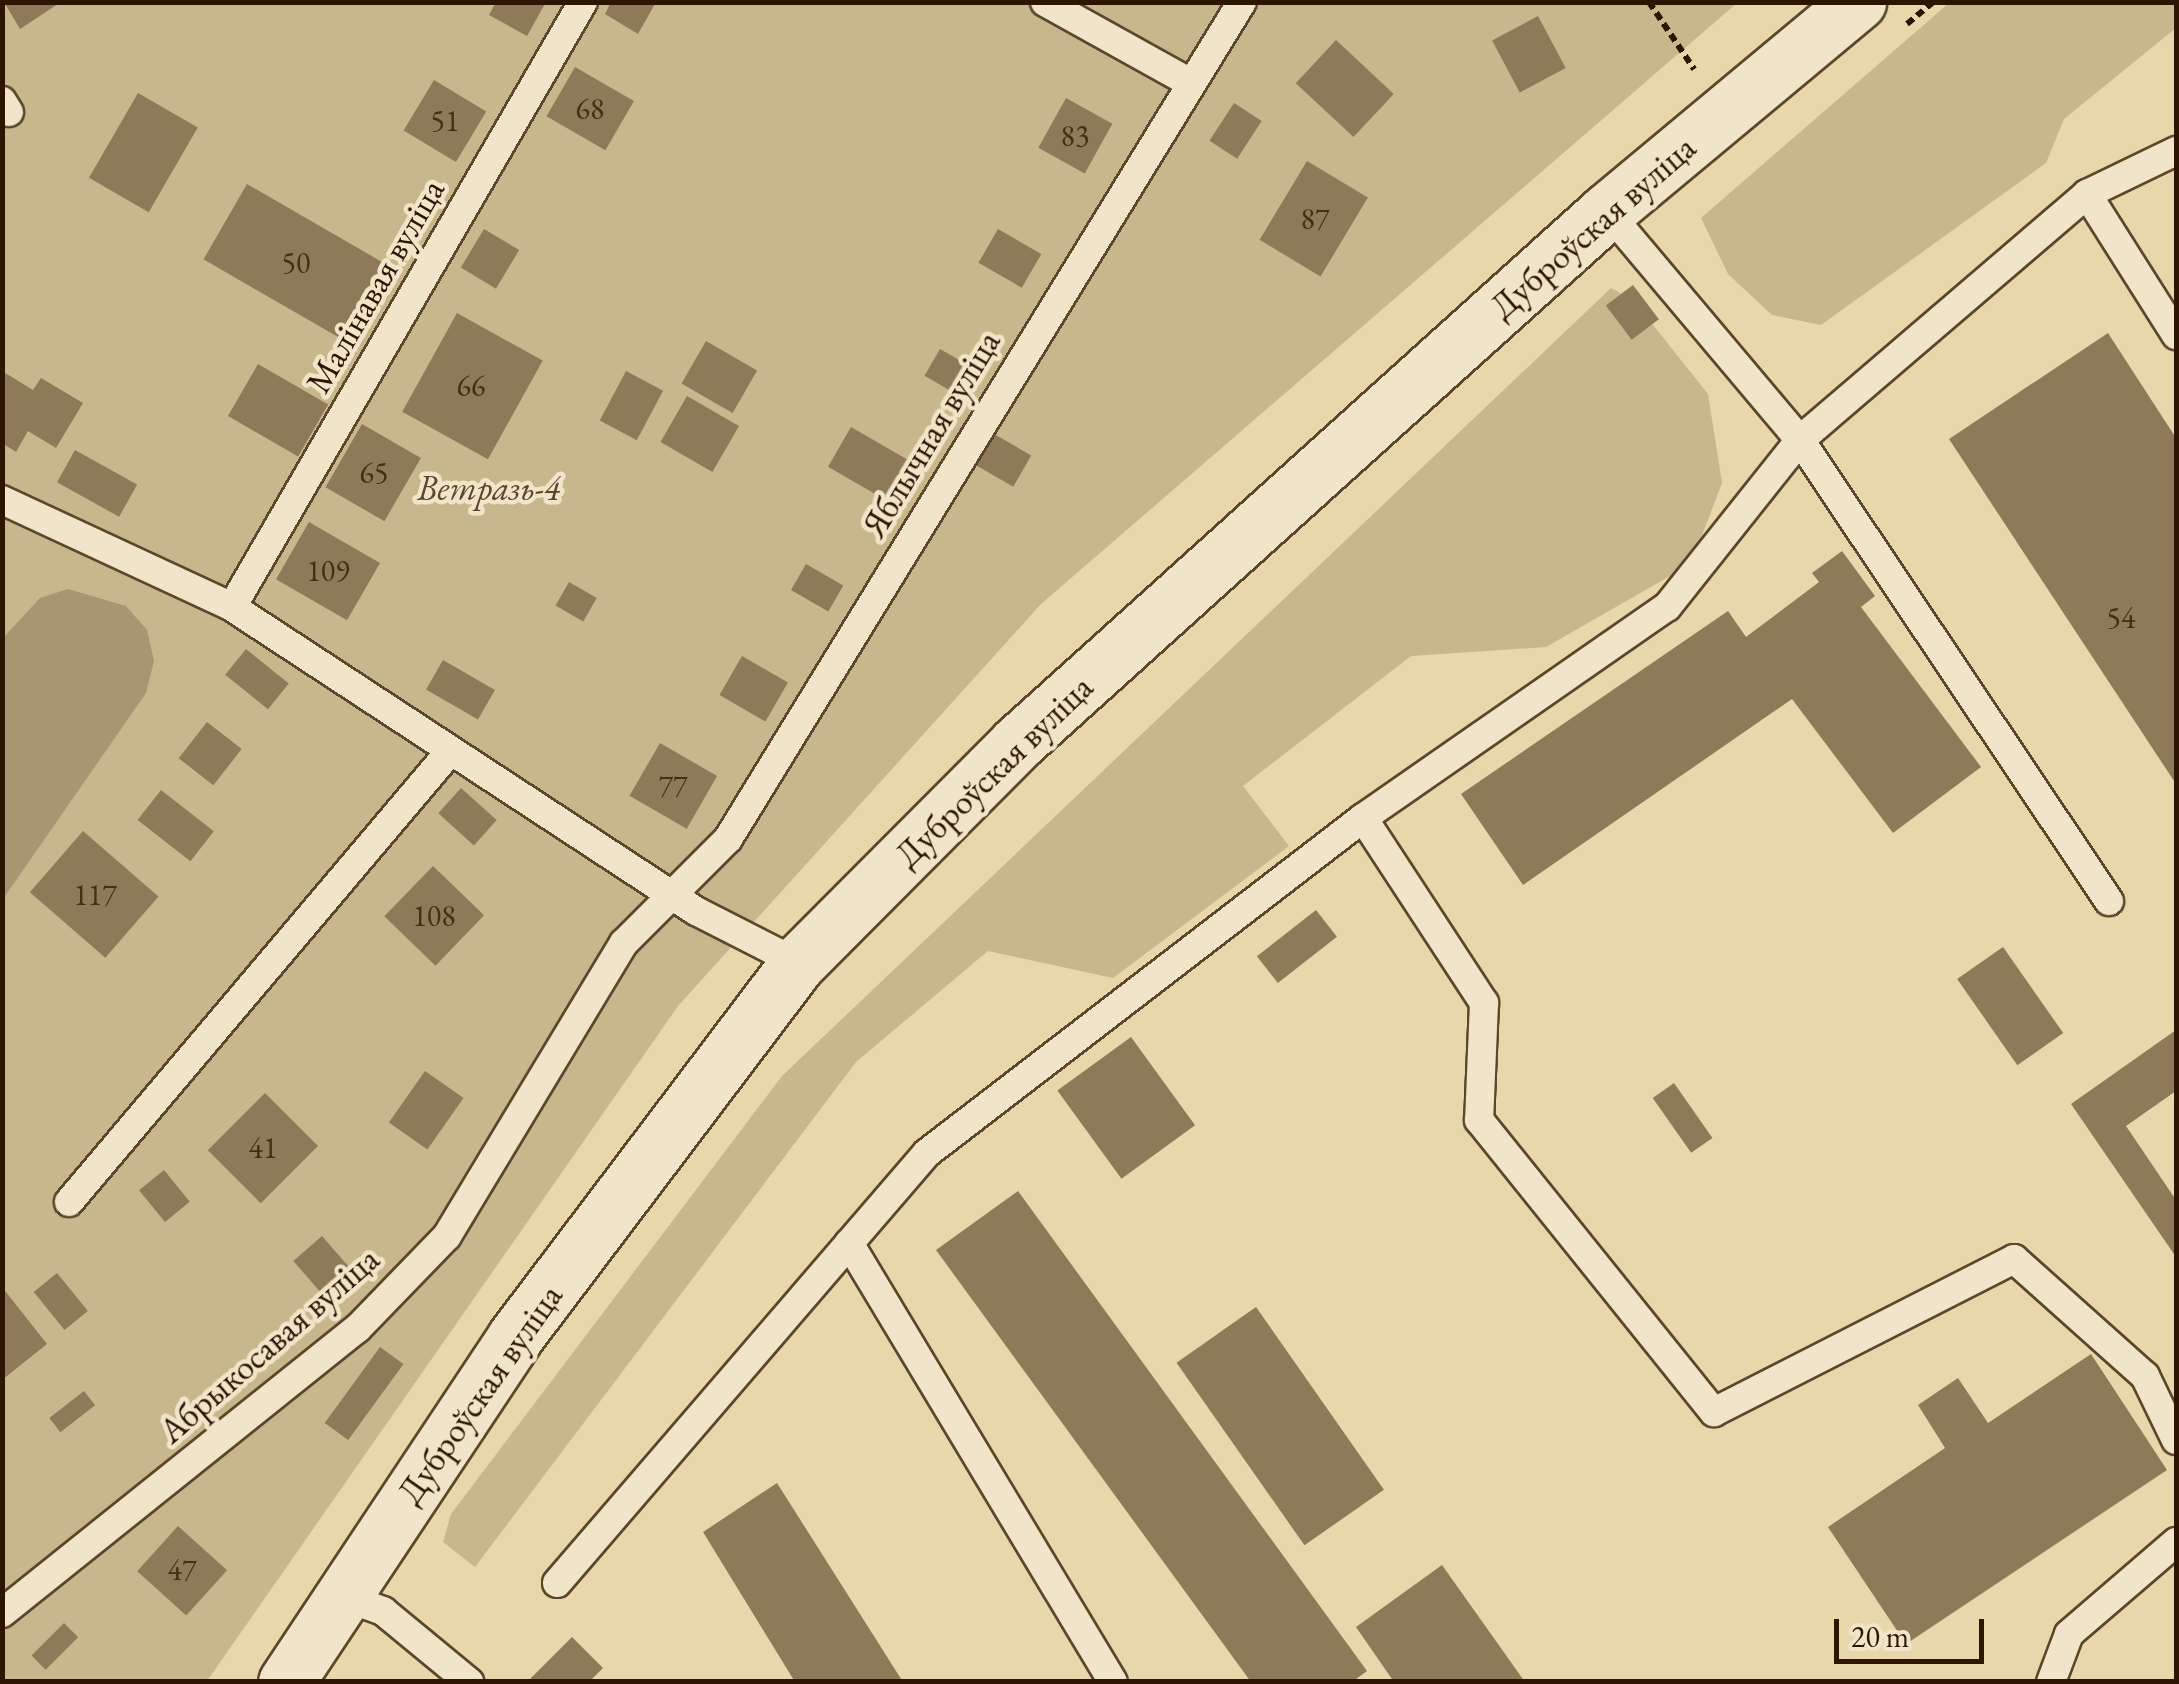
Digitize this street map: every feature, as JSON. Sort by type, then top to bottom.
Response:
[{"type":"main road","name":"Дуброўская вуліца","points":[[286,1682],[515,1337],[798,963],[1017,743],[1607,211],[1880,15]]},
{"type":"lane","name":"Малінавая вуліца","points":[[232,607],[583,2]]},
{"type":"lane","points":[[1046,2],[1190,82]]},
{"type":"lane","name":"Яблычная вуліца","points":[[677,898],[728,838],[1242,2]]},
{"type":"lane","points":[[557,1583],[927,1153],[1363,818],[1668,606],[1800,440],[2087,194],[2176,151]]},
{"type":"lane","points":[[2087,194],[2176,335]]},
{"type":"lane","points":[[1607,211],[1800,440],[2109,901]]},
{"type":"lane","points":[[6,510],[232,607],[447,754],[677,898],[798,963]]},
{"type":"lane","points":[[69,1202],[447,754]]},
{"type":"lane","points":[[1363,818],[1484,1004],[1479,1120],[1714,1412],[2014,1259],[2145,1376],[2176,1440]]},
{"type":"lane","name":"Абрыкосавая вуліца","points":[[2,1613],[357,1329],[447,1236],[624,943],[677,898]]},
{"type":"lane","points":[[850,1244],[1113,1682]]},
{"type":"lane","points":[[2051,1682],[2069,1634],[2176,1542]]},
{"type":"lane","points":[[342,1596],[383,1611],[469,1682]]},
{"type":"path","points":[[1648,2],[1703,83]]},
{"type":"path","points":[[1880,15],[1933,2]]},
{"type":"green space","name":"Ветразь-4","points":[[3,3],[1737,3],[1041,604],[678,1006],[207,1681],[3,1682]]},
{"type":"green space","points":[[1949,3],[2176,3],[2176,28],[2064,119],[2046,163],[1821,325],[1772,315],[1728,274],[1701,218]]},
{"type":"green space","points":[[1611,288],[1634,301],[1708,394],[1722,483],[1691,564],[1546,647],[1411,656],[1243,786],[1289,846],[1113,978],[988,951],[856,1062],[475,1567],[443,1542],[451,1514],[782,1076]]},
{"type":"shaded area","points":[[68,589],[126,606],[147,630],[154,661],[146,693],[3,899],[3,638],[40,598]]},
{"type":"building","points":[[4,2],[61,2],[20,29]]},
{"type":"building","points":[[496,2],[546,2],[527,36],[489,15]]},
{"type":"building","points":[[611,2],[656,2],[638,34],[605,14]]},
{"type":"building","points":[[1538,16],[1566,68],[1520,93],[1492,40]]},
{"type":"building","points":[[1336,40],[1394,94],[1354,137],[1296,83]]},
{"type":"building","points":[[575,67],[634,101],[605,150],[546,116]]},
{"type":"building","points":[[434,80],[486,111],[456,162],[404,131]]},
{"type":"building","points":[[138,93],[198,128],[149,212],[89,178]]},
{"type":"building","points":[[1066,98],[1112,124],[1085,174],[1038,148]]},
{"type":"building","points":[[1234,103],[1262,121],[1237,159],[1209,141]]},
{"type":"building","points":[[1307,161],[1368,198],[1320,276],[1260,240]]},
{"type":"building","points":[[247,184],[388,266],[345,341],[204,259]]},
{"type":"building","points":[[484,229],[519,250],[496,289],[461,268]]},
{"type":"building","points":[[998,229],[1041,254],[1022,288],[978,263]]},
{"type":"building","points":[[1633,285],[1659,319],[1632,340],[1606,305]]},
{"type":"building","points":[[457,313],[543,361],[488,459],[402,412]]},
{"type":"building","points":[[2108,333],[2176,438],[2176,784],[1949,439]]},
{"type":"building","points":[[706,341],[757,371],[733,413],[682,383]]},
{"type":"building","points":[[940,349],[976,370],[961,397],[924,376]]},
{"type":"building","points":[[258,364],[328,404],[298,456],[228,416]]},
{"type":"building","points":[[2,371],[33,390],[41,378],[83,403],[56,448],[28,431],[16,452],[2,443]]},
{"type":"building","points":[[626,371],[663,391],[637,440],[600,420]]},
{"type":"building","points":[[687,396],[739,426],[712,472],[660,442]]},
{"type":"building","points":[[362,424],[421,458],[384,521],[326,487]]},
{"type":"building","points":[[851,427],[917,465],[894,505],[828,467]]},
{"type":"building","points":[[994,434],[1031,456],[1013,487],[976,465]]},
{"type":"building","points":[[75,450],[137,484],[119,517],[57,482]]},
{"type":"building","points":[[309,522],[380,563],[347,620],[276,579]]},
{"type":"building","points":[[1842,551],[1875,596],[1861,607],[1981,767],[1893,833],[1792,699],[1523,885],[1461,794],[1728,611],[1746,637],[1819,582],[1812,573]]},
{"type":"building","points":[[806,564],[843,586],[828,611],[791,590]]},
{"type":"building","points":[[569,582],[597,598],[583,621],[556,605]]},
{"type":"building","points":[[246,649],[289,684],[268,709],[225,675]]},
{"type":"building","points":[[742,656],[788,682],[765,721],[720,695]]},
{"type":"building","points":[[443,660],[495,690],[478,719],[426,689]]},
{"type":"building","points":[[207,722],[242,749],[213,785],[179,758]]},
{"type":"building","points":[[660,743],[717,776],[687,829],[630,796]]},
{"type":"building","points":[[461,788],[497,820],[474,845],[438,813]]},
{"type":"building","points":[[161,790],[214,831],[190,861],[138,820]]},
{"type":"building","points":[[83,831],[158,897],[105,958],[30,892]]},
{"type":"building","points":[[433,866],[484,915],[435,966],[384,916]]},
{"type":"building","points":[[1316,910],[1337,937],[1278,983],[1257,956]]},
{"type":"building","points":[[2003,947],[2063,1033],[2017,1065],[1957,979]]},
{"type":"building","points":[[2176,1030],[2176,1091],[2126,1126],[2176,1200],[2176,1257],[2071,1104]]},
{"type":"building","points":[[1131,1037],[1195,1125],[1121,1179],[1057,1090]]},
{"type":"building","points":[[425,1071],[464,1098],[427,1150],[389,1123]]},
{"type":"building","points":[[1674,1083],[1712,1138],[1691,1153],[1653,1098]]},
{"type":"building","points":[[265,1093],[318,1146],[261,1203],[208,1150]]},
{"type":"building","points":[[164,1170],[190,1202],[165,1222],[139,1190]]},
{"type":"building","points":[[1018,1191],[1367,1671],[1352,1682],[1251,1682],[936,1250]]},
{"type":"building","points":[[322,1236],[352,1270],[323,1295],[293,1261]]},
{"type":"building","points":[[57,1273],[88,1311],[65,1330],[34,1292]]},
{"type":"building","points":[[2,1287],[47,1344],[2,1380]]},
{"type":"building","points":[[1256,1307],[1384,1490],[1304,1545],[1177,1363]]},
{"type":"building","points":[[380,1347],[403,1364],[348,1440],[325,1423]]},
{"type":"building","points":[[2091,1354],[2167,1470],[1906,1644],[1828,1527],[1945,1448],[1918,1405],[1958,1378],[1988,1423]]},
{"type":"building","points":[[84,1391],[95,1405],[60,1432],[49,1418]]},
{"type":"building","points":[[777,1483],[903,1682],[795,1682],[703,1532]]},
{"type":"building","points":[[178,1526],[227,1570],[186,1615],[137,1571]]},
{"type":"building","points":[[1442,1565],[1525,1682],[1394,1682],[1356,1627]]},
{"type":"building","points":[[64,1623],[78,1637],[46,1670],[31,1656]]},
{"type":"building","points":[[572,1637],[603,1668],[589,1682],[527,1682]]}]
